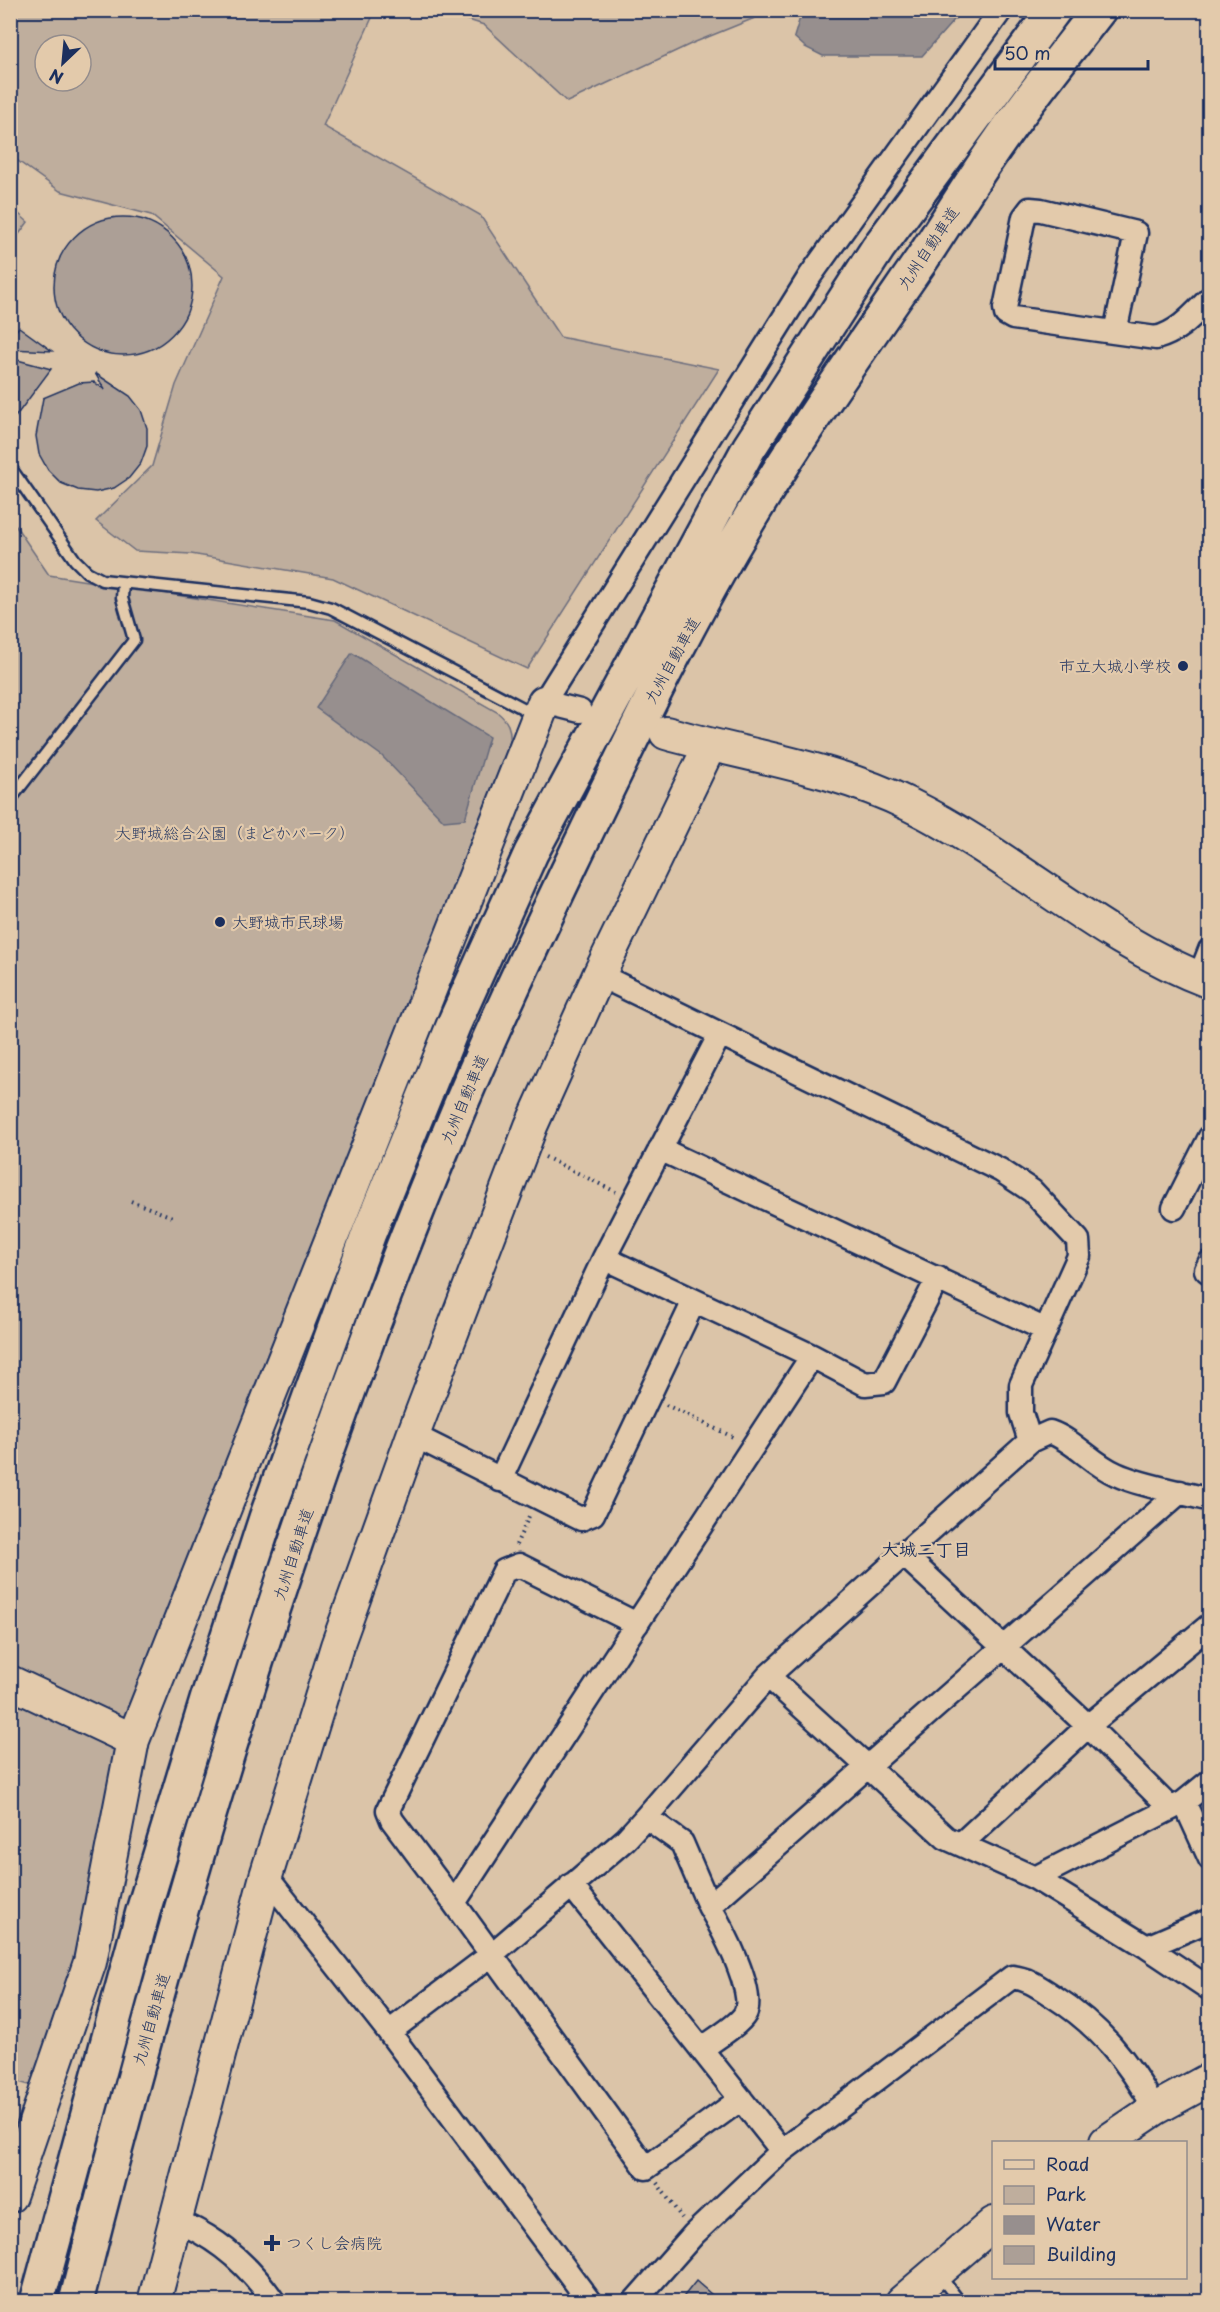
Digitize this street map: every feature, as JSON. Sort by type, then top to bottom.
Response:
[{"type":"highway","name":"九州自動車道","points":[[37,2301],[144,1908],[266,1518],[349,1287],[453,1026],[531,853],[749,448],[878,248],[1054,10]]},
{"type":"highway","name":"九州自動車道","points":[[76,2301],[113,2156],[179,1920],[241,1710],[299,1533],[354,1377],[403,1248],[452,1125],[500,1017],[646,709],[750,517],[837,379],[924,256],[999,141],[1099,11]]},
{"type":"street","points":[[10,2196],[90,1962],[133,1740],[541,709],[810,276],[1001,10]]},
{"type":"street","points":[[1115,332],[1136,233],[1030,209],[1024,217],[1006,314],[1013,318],[1156,338],[1169,335],[1180,328],[1209,298]]},
{"type":"street","points":[[541,709],[580,711]]},
{"type":"street","points":[[666,733],[831,775],[869,787],[910,805],[957,832],[1156,960],[1206,970]]},
{"type":"street","points":[[154,2301],[266,1876],[337,1646],[412,1435],[522,1147],[599,975],[710,745]]},
{"type":"street","points":[[599,975],[719,1036],[1000,1170],[1032,1191],[1078,1240],[1079,1256],[1021,1385],[1021,1413],[1030,1440]]},
{"type":"street","points":[[500,1480],[604,1258],[719,1036]]},
{"type":"street","points":[[1174,1208],[1209,1137]]},
{"type":"street","points":[[660,1149],[1046,1330]]},
{"type":"street","points":[[604,1258],[812,1356],[866,1384],[884,1382],[938,1278]]},
{"type":"street","points":[[1209,1262],[1206,1270],[1209,1273]]},
{"type":"street","points":[[412,1435],[581,1519],[593,1514],[694,1301]]},
{"type":"street","points":[[454,1903],[812,1356]]},
{"type":"street","points":[[389,2032],[491,1955],[627,1839],[768,1676],[1030,1440],[1050,1432],[1062,1437],[1115,1474],[1209,1500]]},
{"type":"street","points":[[709,1906],[870,1767],[1180,1492]]},
{"type":"street","points":[[902,1553],[1088,1726],[1177,1805],[1209,1859]]},
{"type":"street","points":[[637,1624],[519,1565],[504,1571],[388,1810],[392,1820],[646,2168],[741,2099]]},
{"type":"street","points":[[961,1844],[1088,1726],[1209,1624]]},
{"type":"street","points":[[768,1676],[946,1838],[1035,1878],[1147,1947],[1209,1989]]},
{"type":"street","points":[[10,1682],[133,1740]]},
{"type":"street","points":[[1035,1878],[1177,1805],[1209,1781]]},
{"type":"street","points":[[646,1817],[682,1843],[709,1906],[726,1935],[749,2002],[744,2015],[701,2049]]},
{"type":"street","points":[[266,1876],[389,2032],[590,2301]]},
{"type":"street","points":[[571,1885],[782,2151]]},
{"type":"street","points":[[1147,1947],[1209,1920]]},
{"type":"street","points":[[634,2301],[694,2234],[782,2151],[1012,1977],[1027,1979],[1035,1984],[1077,2011],[1106,2036],[1155,2109]]},
{"type":"street","points":[[1107,2141],[1155,2109],[1209,2079]]},
{"type":"street","points":[[174,2220],[215,2241],[242,2264],[273,2301]]},
{"type":"street","points":[[902,2301],[935,2270],[992,2224]]},
{"type":"lane","points":[[10,467],[75,560],[87,572],[102,580],[309,602],[331,608],[541,709]]},
{"type":"lane","points":[[10,800],[134,640],[122,598],[123,583]]},
{"type":"lane","points":[[935,2270],[960,2301]]},
{"type":"path","points":[[522,1147],[633,1200]]},
{"type":"path","points":[[131,1201],[175,1218]]},
{"type":"path","points":[[648,1397],[752,1446]]},
{"type":"path","points":[[504,1571],[537,1498]]},
{"type":"path","points":[[646,2168],[694,2234]]},
{"type":"green space","points":[[11,10],[375,11],[323,126],[480,215],[560,337],[719,369],[527,669],[333,578],[191,554],[135,551],[96,521],[152,466],[176,385],[224,276],[151,215],[60,191],[11,156]]},
{"type":"green space","points":[[440,11],[772,11],[693,43],[567,102],[484,25]]},
{"type":"green space","points":[[11,207],[28,222],[11,245]]},
{"type":"green space","name":"大野城総合公園（まどかパーク）","points":[[11,519],[49,575],[335,620],[497,712],[508,725],[510,737],[510,742],[114,1759],[73,1961],[33,2086],[11,2080]]},
{"type":"water","points":[[802,10],[962,11],[922,56],[823,56],[805,47],[794,37]]},
{"type":"water","points":[[352,653],[489,737],[465,819],[444,821],[382,756],[316,708]]},
{"type":"building","points":[[123,217],[149,223],[161,229],[171,238],[180,248],[186,260],[192,286],[186,312],[180,324],[171,334],[161,343],[149,349],[123,355],[97,349],[85,343],[75,334],[66,324],[60,312],[54,286],[60,260],[66,248],[75,238],[85,229],[97,223]]},
{"type":"building","points":[[19,327],[52,351],[10,349],[10,338]]},
{"type":"building","points":[[10,358],[51,369],[10,424]]},
{"type":"building","points":[[95,373],[130,396],[141,410],[147,428],[147,446],[141,463],[129,478],[114,488],[96,492],[78,490],[61,483],[48,470],[39,454],[36,436],[43,398],[79,383],[94,382],[105,390]]},
{"type":"building","points":[[696,2281],[719,2301],[680,2301]]},
{"type":"place","name":"市立大城小学校","points":[[1183,666]]},
{"type":"place","name":"大野城市民球場","points":[[220,922]]},
{"type":"place","name":"つくし会病院","points":[[272,2243]]},
{"type":"district","name":"大城二丁目","points":[[926,1550]]}]
